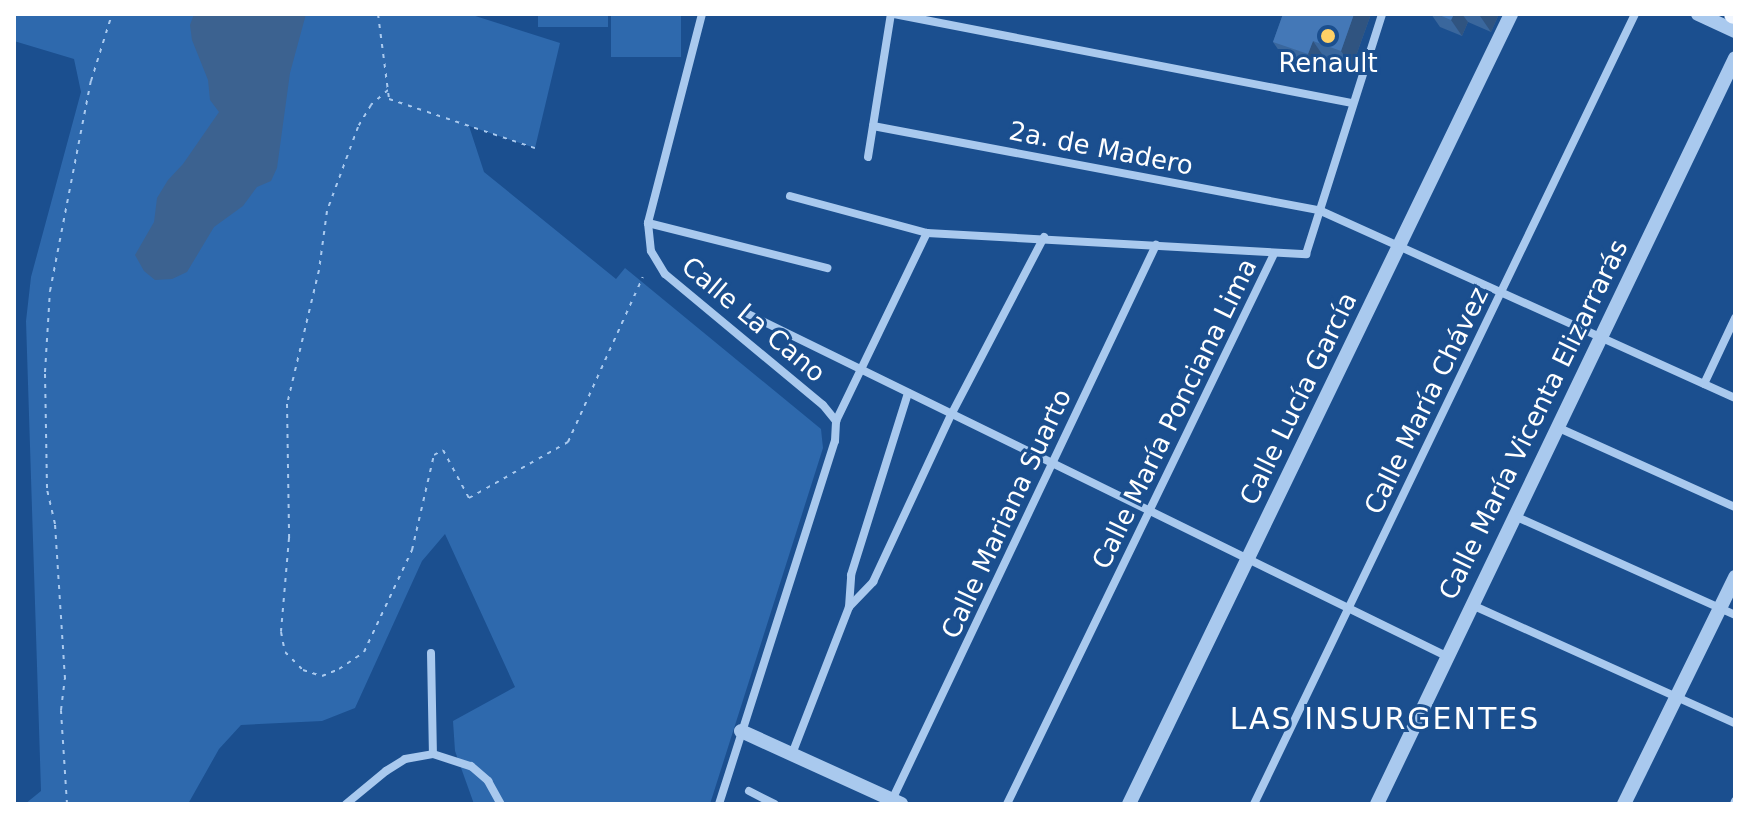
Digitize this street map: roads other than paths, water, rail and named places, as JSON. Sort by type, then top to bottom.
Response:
[{"type":"street","name":"Calle La Cano","points":[[702,14],[648,223],[651,251],[665,274],[823,405],[836,421]]},
{"type":"street","points":[[868,157],[893,14],[1352,103]]},
{"type":"street","name":"Calle María Ponciana Lima","points":[[1007,804],[1274,254],[1306,254],[1382,14]]},
{"type":"street","name":"Calle Lucía García","points":[[1129,804],[1511,14]]},
{"type":"street","name":"Calle María Chávez","points":[[1254,804],[1635,14]]},
{"type":"street","points":[[1698,14],[1735,31]]},
{"type":"street","name":"Calle María Vicenta Elizarrarás","points":[[1378,804],[1446,656],[1517,517],[1735,58]]},
{"type":"street","name":"2a. de Madero","points":[[873,126],[1321,211],[1735,398]]},
{"type":"street","points":[[790,196],[927,233],[1044,237],[1274,254]]},
{"type":"street","points":[[648,223],[827,268]]},
{"type":"street","points":[[719,804],[835,441],[836,421],[927,233]]},
{"type":"street","points":[[849,607],[873,582],[951,415],[1044,237]]},
{"type":"street","name":"Calle Mariana Suarto","points":[[897,802],[1156,245]]},
{"type":"street","points":[[746,313],[1446,656]]},
{"type":"street","points":[[1704,384],[1735,318]]},
{"type":"street","points":[[792,754],[849,607],[851,575],[908,393]]},
{"type":"street","points":[[1559,428],[1735,507]]},
{"type":"street","points":[[1517,517],[1735,615]]},
{"type":"street","points":[[1624,804],[1735,577]]},
{"type":"street","points":[[1472,605],[1735,723]]},
{"type":"street","points":[[431,653],[433,754]]},
{"type":"street","points":[[741,731],[897,802]]},
{"type":"street","points":[[346,804],[405,759],[433,754],[471,766],[488,781],[501,804]]},
{"type":"street","points":[[749,791],[772,803]]},
{"type":"place","name":"Renault","points":[[1328,36]]},
{"type":"district","name":"LAS INSURGENTES","points":[[1385,719]]}]
